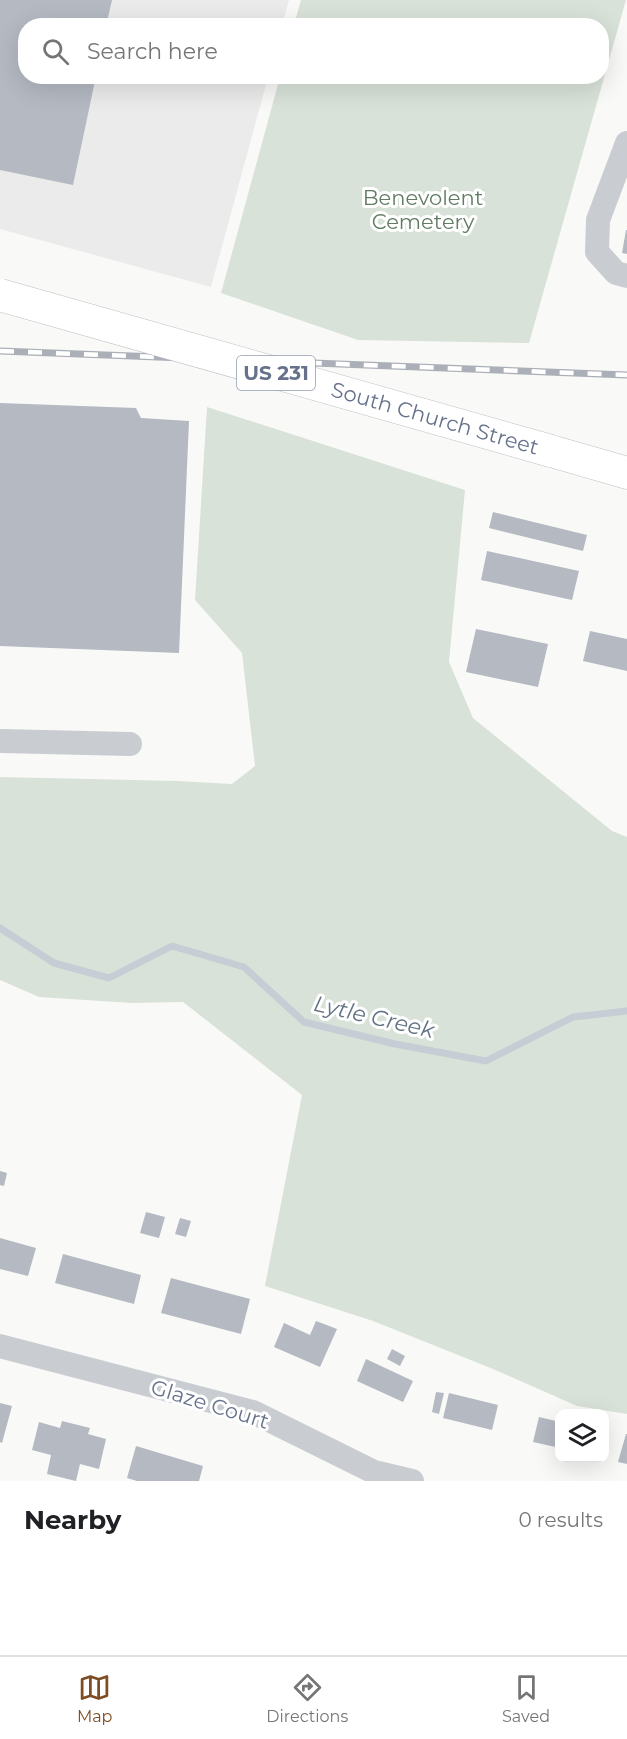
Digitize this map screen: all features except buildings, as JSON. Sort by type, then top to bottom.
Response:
[{"type":"main road","name":"South Church Street","points":[[0,295],[627,473]]},
{"type":"street","points":[[627,142],[598,220],[597,252],[616,273],[627,276]]},
{"type":"street","points":[[0,741],[130,744]]},
{"type":"street","name":"Glaze Court","points":[[0,1346],[253,1412],[374,1472],[412,1481]]},
{"type":"shaded area","points":[[0,0],[289,0],[284,18],[18,18],[18,84],[266,84],[211,287],[0,229]]},
{"type":"green space","name":"Benevolent Cemetery","points":[[301,0],[626,0],[609,60],[609,18],[296,18]]},
{"type":"green space","name":"Benevolent Cemetery","points":[[278,84],[602,84],[529,343],[358,340],[221,293]]},
{"type":"green space","points":[[207,407],[465,490],[449,662],[473,718],[612,831],[627,837],[627,1414],[609,1411],[609,1409],[577,1406],[493,1369],[373,1321],[265,1286],[302,1095],[183,1002],[132,1003],[39,997],[0,980],[0,777],[232,784],[255,766],[242,653],[195,600]]},
{"type":"waterway","name":"Lytle Creek","points":[[0,928],[54,963],[109,978],[172,946],[244,967],[304,1022],[395,1044],[486,1061],[573,1017],[627,1011]]},
{"type":"railway","points":[[0,351],[627,375]]}]
